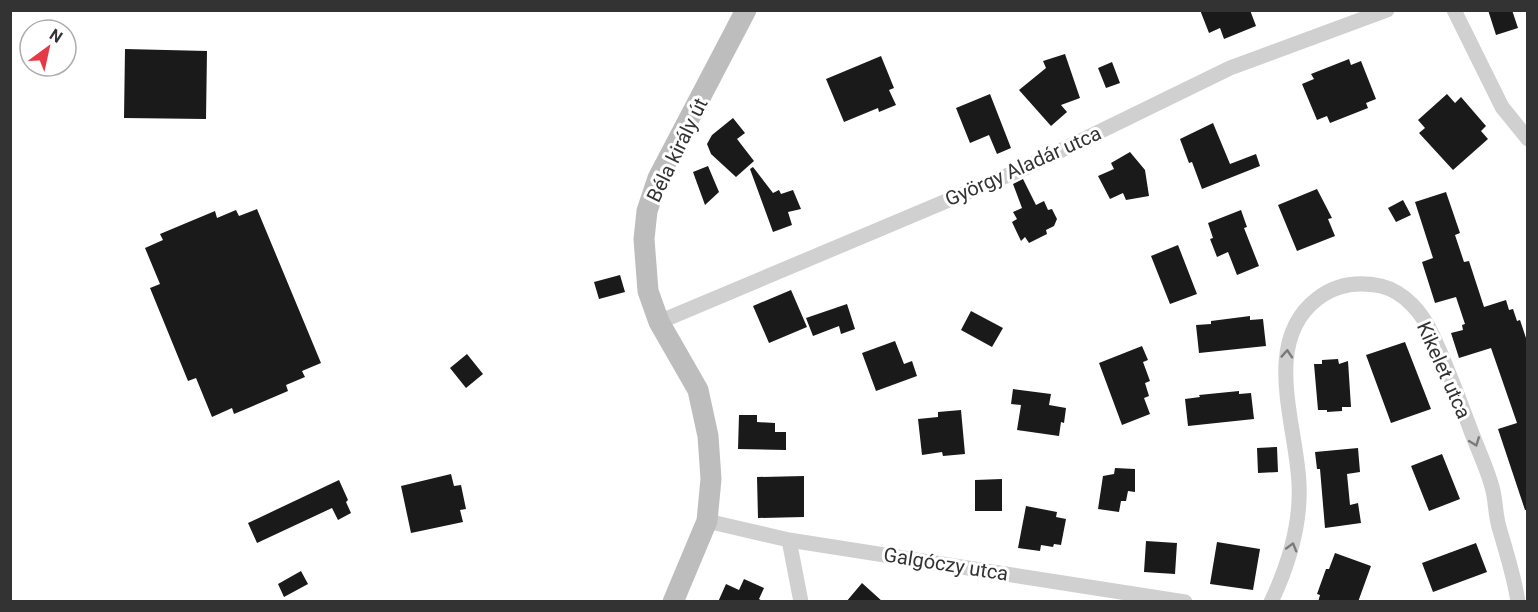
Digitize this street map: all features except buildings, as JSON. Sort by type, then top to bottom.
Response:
[{"type":"street","name":"Béla király út","points":[[673,602],[708,521],[711,479],[708,436],[698,390],[659,322],[648,291],[644,238],[647,212],[658,178],[746,10]]},
{"type":"street","name":"György Aladár utca","points":[[659,322],[1025,168],[1230,68],[1387,10]]},
{"type":"street","points":[[1454,10],[1502,107],[1527,139]]},
{"type":"street","name":"Kikelet utca","points":[[1271,602],[1284,575],[1299,511],[1299,483],[1288,406],[1287,346],[1295,324],[1310,304],[1329,290],[1347,284],[1384,287],[1404,297],[1416,309],[1432,335],[1492,486],[1499,527],[1510,559],[1518,602]]},
{"type":"street","name":"Galgóczy utca","points":[[708,521],[789,540],[1185,602]]},
{"type":"street","points":[[789,540],[801,602]]}]
